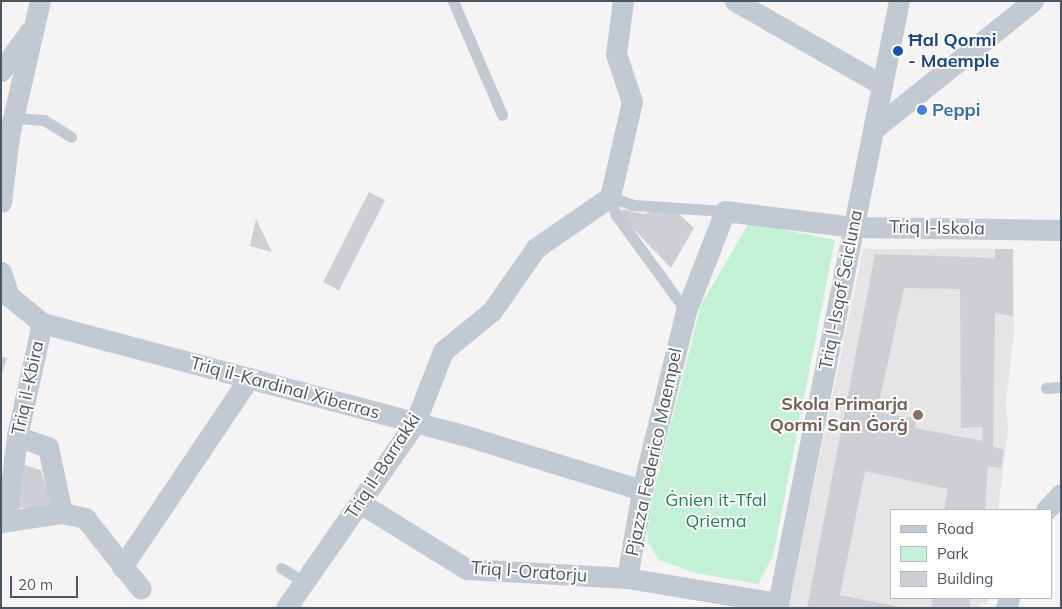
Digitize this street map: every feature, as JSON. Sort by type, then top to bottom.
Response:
[{"type":"street","points":[[610,197],[632,102],[616,54],[622,1]]},
{"type":"street","points":[[735,1],[882,85]]},
{"type":"street","name":"Triq l-Isqof Scicluna","points":[[777,605],[853,227],[875,128],[899,1]]},
{"type":"street","points":[[875,128],[1033,1]]},
{"type":"street","points":[[1,71],[37,8]]},
{"type":"street","points":[[1,202],[8,136],[14,118],[37,8]]},
{"type":"street","name":"Triq il-Barrakki","points":[[286,608],[416,423],[443,351],[492,311],[536,248],[610,197]]},
{"type":"street","name":"Triq l-Iskola","points":[[725,210],[853,227],[1061,230]]},
{"type":"street","name":"Pjazza Federico Maempel","points":[[725,210],[686,311],[642,490],[627,578],[777,605]]},
{"type":"street","name":"Triq il-Kbira","points":[[1,272],[9,296],[42,324],[17,436],[4,521]]},
{"type":"street","name":"Triq il-Kardinal Xiberras","points":[[42,324],[416,423],[642,490]]},
{"type":"street","points":[[122,566],[249,378]]},
{"type":"street","points":[[17,436],[48,447],[62,512]]},
{"type":"street","points":[[1047,509],[1061,494]]},
{"type":"street","name":"Triq l-Oratorju","points":[[360,503],[467,569],[627,578]]},
{"type":"street","points":[[4,521],[62,512],[86,518],[141,589]]},
{"type":"lane","points":[[453,1],[502,115]]},
{"type":"lane","points":[[14,118],[44,120],[71,137]]},
{"type":"lane","points":[[610,197],[633,206],[725,210]]},
{"type":"lane","points":[[610,197],[616,215],[686,311]]},
{"type":"lane","points":[[1046,388],[1061,387]]},
{"type":"lane","points":[[281,568],[304,582]]},
{"type":"shaded area","name":"Skola Primarja Qormi San Ġorġ","points":[[863,249],[1013,249],[1014,332],[1006,402],[1008,429],[998,509],[890,509],[890,599],[989,599],[986,605],[982,602],[979,608],[788,608]]},
{"type":"green space","name":"Ġnien it-Tfal Qriema","points":[[749,223],[835,240],[773,556],[758,584],[696,573],[659,560],[648,542],[646,523],[701,305]]},
{"type":"building","points":[[369,192],[385,200],[339,290],[323,282]]},
{"type":"building","points":[[623,209],[643,214],[665,209],[678,213],[694,228],[671,268],[619,214]]},
{"type":"building","points":[[256,219],[272,252],[250,246]]},
{"type":"building","points":[[995,249],[1013,249],[1013,316],[995,313],[993,446],[1004,450],[1001,468],[988,466],[985,509],[944,509],[948,489],[865,471],[840,595],[904,608],[807,608],[875,254],[995,258]],"holes":[[[904,288],[960,289],[961,428],[982,427],[983,441],[915,428],[916,419],[877,412]]]},
{"type":"building","points":[[1,356],[7,358],[2,374],[1,374]]},
{"type":"building","points":[[24,465],[41,470],[53,508],[20,508]]},
{"type":"building","points":[[932,599],[970,599],[970,608],[932,608]]},
{"type":"place","name":"Ħal Qormi - Maemple","points":[[898,51]]},
{"type":"place","name":"Peppi","points":[[922,110]]},
{"type":"place","name":"Skola Primarja Qormi San Ġorġ","points":[[918,415]]}]
